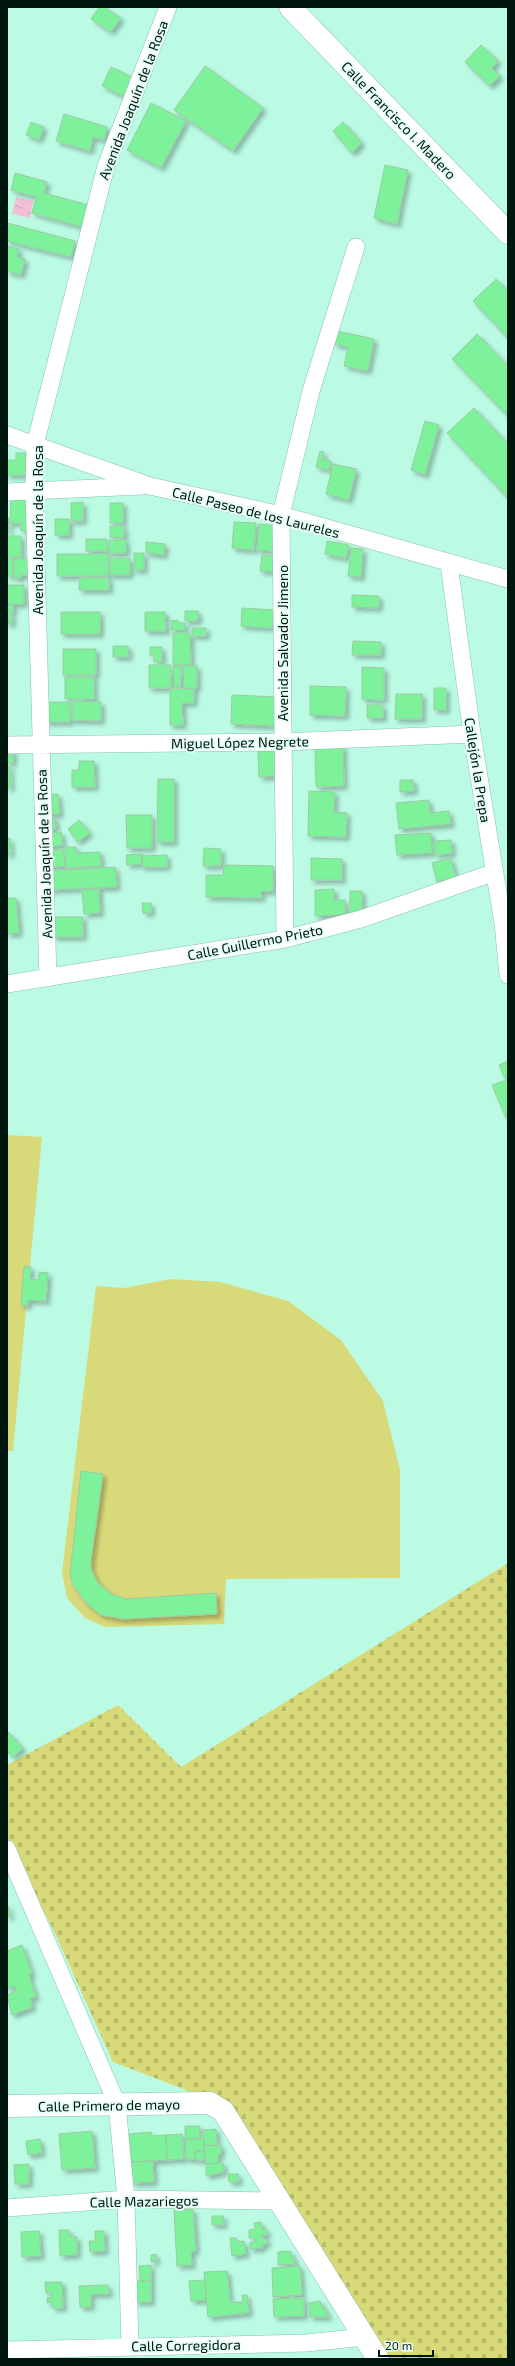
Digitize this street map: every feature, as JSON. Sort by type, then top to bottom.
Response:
[{"type":"street","name":"Avenida Joaquín de la Rosa","points":[[48,978],[40,744],[34,491],[35,445],[106,166],[168,7]]},
{"type":"street","name":"Calle Francisco I. Madero","points":[[290,7],[508,233]]},
{"type":"street","name":"Avenida Salvador Jimeno","points":[[284,939],[281,515],[311,391],[356,247]]},
{"type":"street","name":"Calle Paseo de los Laureles","points":[[7,435],[150,486],[281,515],[449,564],[508,579]]},
{"type":"street","points":[[7,492],[150,486]]},
{"type":"street","name":"Callejón la Prepa","points":[[449,564],[472,734],[495,872],[508,975]]},
{"type":"street","name":"Miguel López Negrete","points":[[7,745],[283,742],[472,734]]},
{"type":"street","name":"Calle Guillermo Prieto","points":[[7,984],[284,939],[361,919],[495,872]]},
{"type":"street","points":[[7,1849],[117,2104],[126,2199],[130,2346]]},
{"type":"street","name":"Calle Primero de mayo","points":[[7,2106],[210,2103],[223,2111],[281,2201]]},
{"type":"street","name":"Calle Mazariegos","points":[[7,2208],[126,2199],[281,2201]]},
{"type":"street","points":[[281,2201],[378,2359]]},
{"type":"street","name":"Calle Corregidora","points":[[7,2350],[130,2346],[307,2351],[364,2338]]},
{"type":"green space","points":[[7,1135],[42,1137],[13,1451],[7,1451]]},
{"type":"green space","points":[[171,1279],[220,1282],[288,1301],[341,1340],[383,1401],[400,1470],[400,1578],[226,1579],[224,1624],[105,1627],[85,1618],[67,1598],[62,1573],[96,1286],[124,1288]]},
{"type":"green space","points":[[508,1563],[508,2359],[372,2359],[258,2169],[199,2095],[113,2062],[53,1929],[7,1842],[7,1765],[118,1705],[181,1767]]},
{"type":"water","points":[[16,197],[33,201],[30,218],[12,214]]},
{"type":"building","points":[[99,7],[104,7],[121,18],[111,32],[91,19]]},
{"type":"building","points":[[481,45],[498,61],[492,68],[500,76],[490,86],[465,62]]},
{"type":"building","points":[[205,66],[263,108],[233,151],[174,110]]},
{"type":"building","points":[[111,67],[136,79],[127,98],[102,86]]},
{"type":"building","points":[[151,103],[186,121],[161,168],[127,150]]},
{"type":"building","points":[[64,114],[107,127],[104,140],[93,137],[90,151],[56,141]]},
{"type":"building","points":[[31,122],[44,127],[39,140],[26,135]]},
{"type":"building","points":[[343,122],[362,143],[352,153],[333,131]]},
{"type":"building","points":[[385,165],[408,170],[397,224],[374,218]]},
{"type":"building","points":[[15,173],[47,182],[44,193],[88,205],[82,227],[32,213],[36,197],[11,190]]},
{"type":"building","points":[[7,223],[75,241],[71,257],[7,241]]},
{"type":"building","points":[[7,246],[19,249],[17,257],[25,259],[21,275],[7,271]]},
{"type":"building","points":[[496,279],[508,291],[508,338],[473,301]]},
{"type":"building","points":[[337,331],[374,339],[368,371],[344,366],[348,347],[334,344]]},
{"type":"building","points":[[477,334],[508,366],[508,416],[452,359]]},
{"type":"building","points":[[474,408],[508,444],[508,498],[447,433]]},
{"type":"building","points":[[425,421],[439,425],[425,475],[411,470]]},
{"type":"building","points":[[320,451],[324,452],[322,459],[331,461],[329,470],[316,467]]},
{"type":"building","points":[[16,453],[26,453],[26,475],[7,475],[7,460],[16,460]]},
{"type":"building","points":[[333,464],[356,469],[349,500],[326,494]]},
{"type":"building","points":[[11,497],[29,497],[29,531],[21,531],[21,523],[10,523]]},
{"type":"building","points":[[83,502],[83,521],[71,521],[71,503]]},
{"type":"building","points":[[110,503],[123,503],[123,523],[110,523]]},
{"type":"building","points":[[7,518],[9,518],[9,533],[7,533]]},
{"type":"building","points":[[55,519],[69,519],[69,535],[55,535]]},
{"type":"building","points":[[234,522],[256,523],[254,550],[232,548]]},
{"type":"building","points":[[259,524],[279,526],[277,551],[257,550]]},
{"type":"building","points":[[110,526],[124,526],[124,538],[110,537]]},
{"type":"building","points":[[7,536],[21,536],[21,557],[7,557]]},
{"type":"building","points":[[86,539],[107,539],[107,551],[86,551]]},
{"type":"building","points":[[109,540],[126,540],[126,553],[109,553]]},
{"type":"building","points":[[327,541],[349,545],[346,558],[325,554]]},
{"type":"building","points":[[146,542],[165,544],[164,555],[146,553]]},
{"type":"building","points":[[351,548],[363,549],[361,577],[348,576]]},
{"type":"building","points":[[134,553],[144,553],[144,570],[134,570]]},
{"type":"building","points":[[57,554],[108,554],[108,576],[57,576]]},
{"type":"building","points":[[262,555],[277,557],[276,572],[260,571]]},
{"type":"building","points":[[110,558],[130,558],[130,575],[110,575]]},
{"type":"building","points":[[7,559],[13,559],[12,576],[7,576]]},
{"type":"building","points":[[14,559],[30,559],[31,575],[21,575],[21,578],[14,578]]},
{"type":"building","points":[[80,578],[109,578],[109,590],[79,590]]},
{"type":"building","points":[[7,585],[24,585],[24,604],[7,604]]},
{"type":"building","points":[[352,595],[379,596],[379,608],[352,607]]},
{"type":"building","points":[[7,605],[13,605],[13,613],[7,613]]},
{"type":"building","points":[[242,608],[274,610],[272,628],[241,626]]},
{"type":"building","points":[[185,611],[198,611],[198,621],[185,621]]},
{"type":"building","points":[[61,612],[100,612],[100,634],[61,634]]},
{"type":"building","points":[[145,612],[165,612],[166,631],[145,631]]},
{"type":"building","points":[[7,615],[12,615],[12,624],[7,624]]},
{"type":"building","points":[[178,620],[178,623],[185,623],[185,630],[171,630],[171,621]]},
{"type":"building","points":[[192,628],[206,628],[206,636],[192,636]]},
{"type":"building","points":[[173,633],[190,633],[191,665],[173,665]]},
{"type":"building","points":[[353,641],[381,642],[381,655],[352,655]]},
{"type":"building","points":[[113,646],[128,646],[129,657],[113,657]]},
{"type":"building","points":[[150,647],[162,647],[162,662],[154,662],[154,655],[150,655]]},
{"type":"building","points":[[63,649],[96,649],[96,675],[63,675]]},
{"type":"building","points":[[149,665],[171,665],[171,688],[149,688]]},
{"type":"building","points":[[173,666],[181,666],[181,687],[174,687]]},
{"type":"building","points":[[183,666],[197,666],[197,688],[184,688]]},
{"type":"building","points":[[362,667],[384,668],[384,700],[362,699]]},
{"type":"building","points":[[65,677],[94,677],[94,699],[65,699]]},
{"type":"building","points":[[310,686],[346,687],[345,716],[310,715]]},
{"type":"building","points":[[434,688],[446,688],[446,710],[434,710]]},
{"type":"building","points":[[170,689],[194,689],[194,703],[182,703],[183,725],[170,725]]},
{"type":"building","points":[[396,694],[422,694],[422,719],[395,719]]},
{"type":"building","points":[[232,695],[278,697],[277,726],[231,724]]},
{"type":"building","points":[[72,701],[101,702],[101,721],[72,720]]},
{"type":"building","points":[[45,702],[70,702],[70,722],[45,722]]},
{"type":"building","points":[[367,705],[383,705],[383,718],[367,718]]},
{"type":"building","points":[[315,746],[343,746],[344,786],[316,787]]},
{"type":"building","points":[[13,749],[13,763],[7,763],[7,750]]},
{"type":"building","points":[[258,751],[276,751],[277,776],[259,777]]},
{"type":"building","points":[[79,761],[94,761],[95,787],[72,787],[72,770],[79,770]]},
{"type":"building","points":[[7,766],[10,766],[11,788],[7,788]]},
{"type":"building","points":[[158,779],[174,779],[174,842],[157,842]]},
{"type":"building","points":[[400,780],[413,780],[414,791],[400,792]]},
{"type":"building","points":[[309,791],[335,792],[334,812],[347,813],[346,837],[308,836]]},
{"type":"building","points":[[58,794],[60,814],[45,815],[44,795]]},
{"type":"building","points":[[429,800],[430,813],[449,811],[451,824],[399,829],[396,803]]},
{"type":"building","points":[[126,815],[152,815],[152,848],[127,848]]},
{"type":"building","points":[[55,818],[56,829],[47,830],[46,819]]},
{"type":"building","points":[[79,820],[90,833],[78,842],[68,829]]},
{"type":"building","points":[[61,832],[63,845],[47,847],[45,834]]},
{"type":"building","points":[[431,833],[432,853],[397,855],[395,835]]},
{"type":"building","points":[[10,838],[11,854],[7,855],[7,839]]},
{"type":"building","points":[[451,840],[452,854],[435,855],[434,841]]},
{"type":"building","points":[[65,847],[76,847],[76,853],[100,852],[101,866],[66,868]]},
{"type":"building","points":[[204,848],[221,849],[221,866],[203,866]]},
{"type":"building","points":[[63,849],[65,866],[46,868],[44,851]]},
{"type":"building","points":[[142,854],[143,864],[127,865],[126,855]]},
{"type":"building","points":[[167,855],[167,867],[142,867],[141,856]]},
{"type":"building","points":[[311,858],[342,859],[342,880],[311,880]]},
{"type":"building","points":[[450,858],[456,877],[437,882],[432,863]]},
{"type":"building","points":[[224,865],[273,866],[273,891],[261,891],[262,898],[206,897],[206,875],[223,875]]},
{"type":"building","points":[[115,867],[117,887],[49,890],[47,871]]},
{"type":"building","points":[[99,889],[100,913],[84,914],[82,890]]},
{"type":"building","points":[[334,889],[334,900],[345,900],[345,914],[315,916],[315,890]]},
{"type":"building","points":[[350,891],[362,891],[362,914],[350,914]]},
{"type":"building","points":[[7,898],[16,898],[19,933],[7,934]]},
{"type":"building","points":[[142,903],[151,903],[151,913],[143,913]]},
{"type":"building","points":[[53,917],[83,917],[83,937],[53,937]]},
{"type":"building","points":[[508,1061],[508,1117],[506,1118],[492,1085],[506,1080],[499,1065]]},
{"type":"building","points":[[24,1266],[31,1267],[30,1279],[38,1280],[39,1272],[48,1273],[46,1301],[28,1300],[28,1306],[21,1305]]},
{"type":"building","points":[[81,1471],[103,1474],[91,1561],[91,1569],[98,1583],[111,1594],[126,1599],[216,1593],[217,1614],[123,1619],[101,1615],[86,1603],[73,1585],[70,1575]]},
{"type":"building","points":[[7,1731],[23,1748],[13,1757],[7,1751]]},
{"type":"building","points":[[7,1903],[11,1916],[7,1917]]},
{"type":"building","points":[[22,1945],[32,1974],[29,1975],[36,1997],[30,1999],[33,2007],[12,2015],[7,1995],[16,1991],[14,1986],[7,1989],[7,1951]]},
{"type":"building","points":[[185,2126],[199,2126],[200,2139],[185,2139]]},
{"type":"building","points":[[216,2129],[217,2145],[204,2146],[203,2130]]},
{"type":"building","points":[[92,2131],[95,2168],[62,2170],[59,2134]]},
{"type":"building","points":[[151,2132],[152,2136],[166,2135],[167,2160],[131,2162],[129,2134]]},
{"type":"building","points":[[182,2134],[184,2159],[167,2160],[166,2135]]},
{"type":"building","points":[[204,2138],[204,2150],[195,2151],[195,2159],[186,2159],[186,2139]]},
{"type":"building","points":[[40,2139],[42,2153],[28,2155],[26,2141]]},
{"type":"building","points":[[221,2145],[221,2154],[218,2155],[218,2163],[206,2164],[204,2146]]},
{"type":"building","points":[[204,2151],[204,2160],[196,2160],[195,2152]]},
{"type":"building","points":[[153,2161],[154,2182],[132,2183],[131,2162]]},
{"type":"building","points":[[223,2163],[224,2172],[206,2176],[206,2164]]},
{"type":"building","points":[[29,2164],[29,2184],[15,2184],[14,2165]]},
{"type":"building","points":[[228,2174],[238,2174],[239,2182],[229,2182]]},
{"type":"building","points":[[193,2209],[196,2251],[191,2252],[192,2265],[177,2266],[174,2210]]},
{"type":"building","points":[[212,2216],[223,2216],[224,2225],[212,2225]]},
{"type":"building","points":[[261,2222],[262,2230],[267,2229],[267,2235],[262,2235],[263,2239],[267,2239],[267,2244],[262,2244],[263,2248],[250,2249],[250,2243],[255,2242],[255,2238],[249,2238],[249,2230],[255,2229],[254,2223]]},
{"type":"building","points":[[59,2230],[69,2230],[70,2237],[77,2237],[77,2255],[60,2256]]},
{"type":"building","points":[[39,2231],[41,2256],[22,2257],[21,2232]]},
{"type":"building","points":[[95,2231],[104,2231],[105,2251],[90,2252],[89,2241],[95,2241]]},
{"type":"building","points":[[230,2238],[236,2238],[237,2242],[244,2241],[246,2254],[232,2256]]},
{"type":"building","points":[[290,2251],[296,2264],[278,2265],[278,2252]]},
{"type":"building","points":[[156,2254],[156,2261],[151,2262],[151,2255]]},
{"type":"building","points":[[151,2265],[151,2281],[140,2281],[139,2266]]},
{"type":"building","points":[[300,2266],[302,2295],[273,2297],[272,2268]]},
{"type":"building","points":[[227,2271],[230,2302],[243,2302],[242,2295],[247,2295],[249,2313],[208,2317],[204,2272]]},
{"type":"building","points":[[205,2280],[206,2300],[191,2301],[189,2281]]},
{"type":"building","points":[[134,2281],[151,2281],[151,2302],[135,2302]]},
{"type":"building","points":[[45,2282],[62,2282],[63,2308],[53,2308],[52,2302],[47,2303],[47,2298],[52,2298],[52,2293],[46,2293]]},
{"type":"building","points":[[108,2285],[109,2294],[91,2294],[91,2307],[80,2307],[79,2286]]},
{"type":"building","points":[[304,2298],[304,2316],[274,2317],[273,2299]]},
{"type":"building","points":[[320,2301],[329,2317],[310,2317],[309,2303]]}]
